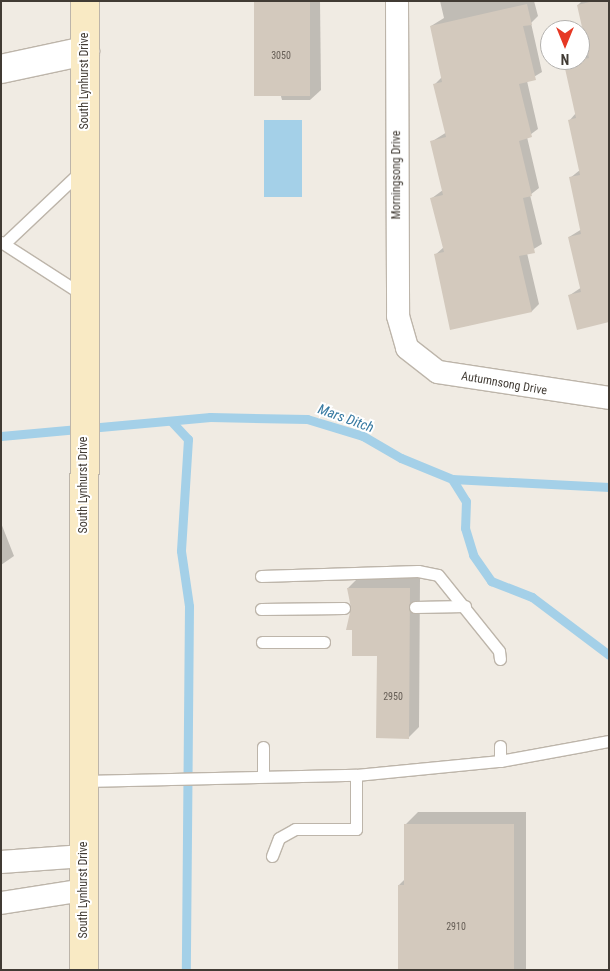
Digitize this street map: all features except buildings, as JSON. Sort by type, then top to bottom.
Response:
[{"type":"main road","name":"South Lynhurst Drive","points":[[84,970],[85,1]]},
{"type":"street","name":"Morningsong Drive","points":[[397,1],[398,316],[407,348]]},
{"type":"street","points":[[1,69],[85,51]]},
{"type":"street","name":"Autumnsong Drive","points":[[407,348],[438,372],[609,398]]},
{"type":"street","points":[[1,862],[84,856]]},
{"type":"street","points":[[1,903],[84,890]]},
{"type":"lane","points":[[84,167],[4,242],[84,296]]},
{"type":"lane","points":[[261,576],[418,571],[438,575],[465,606],[499,651],[500,659]]},
{"type":"lane","points":[[415,607],[465,606]]},
{"type":"lane","points":[[261,609],[344,608]]},
{"type":"lane","points":[[262,642],[324,642]]},
{"type":"lane","points":[[84,781],[356,775],[500,761],[609,742]]},
{"type":"lane","points":[[500,746],[500,761]]},
{"type":"lane","points":[[263,747],[263,776]]},
{"type":"lane","points":[[272,856],[279,838],[295,829],[356,829],[356,775]]},
{"type":"water","points":[[264,120],[302,120],[302,197],[264,197]]},
{"type":"waterway","name":"Mars Ditch","points":[[1,436],[210,417],[307,419],[363,436],[401,458],[452,479],[466,501],[465,528],[473,555],[491,581],[532,597],[609,655]]},
{"type":"waterway","points":[[171,421],[188,439],[181,551],[189,606],[186,970]]},
{"type":"waterway","points":[[452,479],[609,487]]}]
